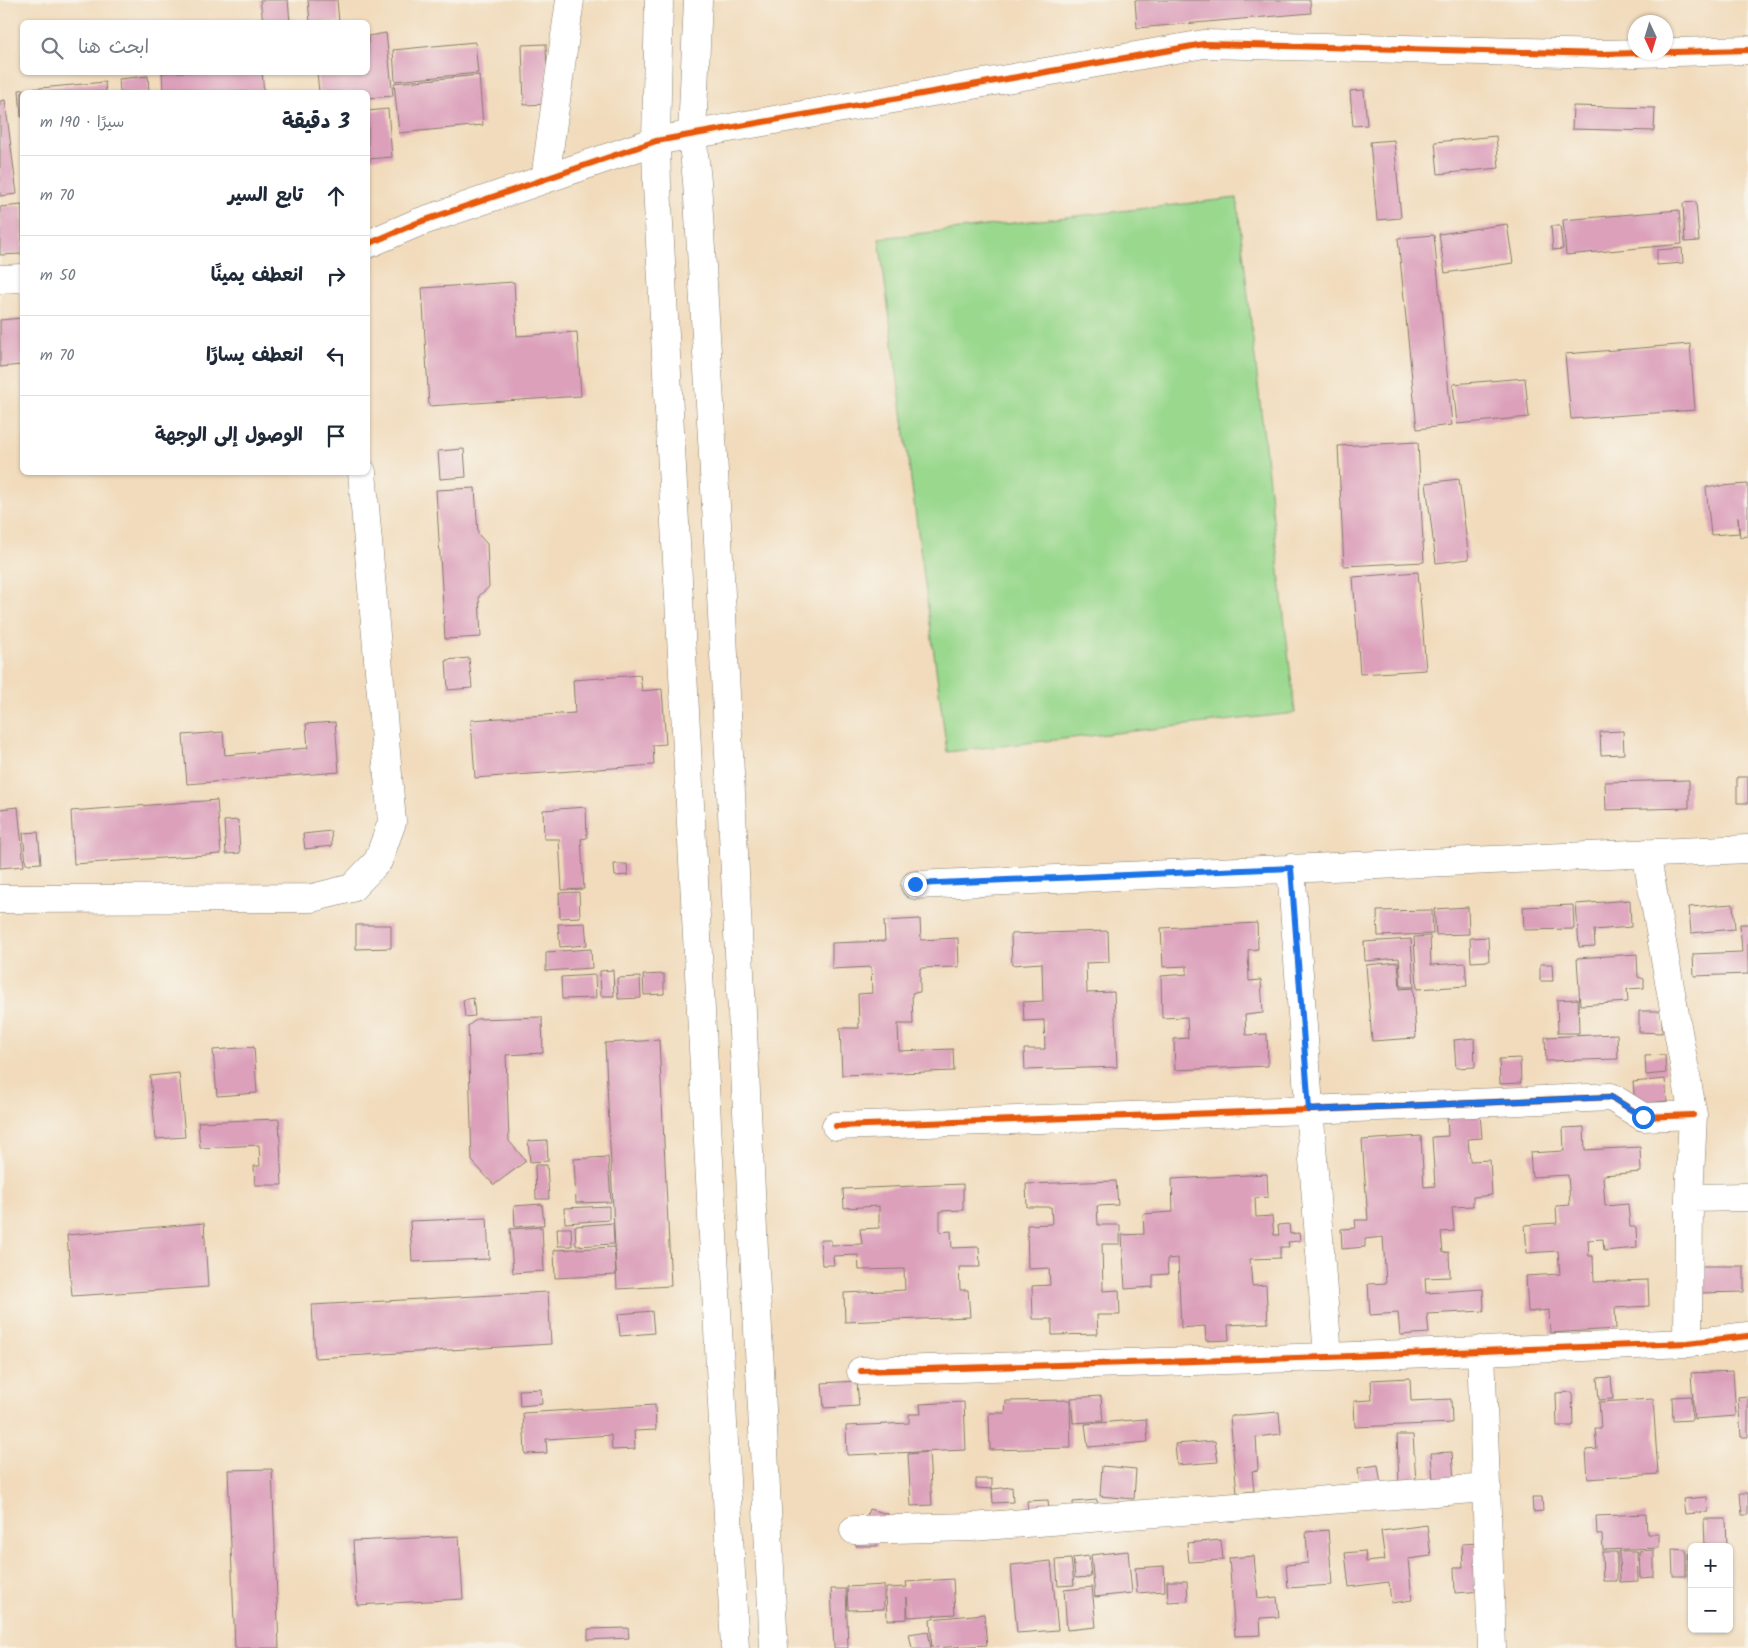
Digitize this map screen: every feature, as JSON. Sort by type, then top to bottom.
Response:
[{"type":"street","points":[[545,179],[570,0]]},
{"type":"street","points":[[659,0],[656,141],[659,216],[735,1648]]},
{"type":"street","points":[[698,0],[692,134],[697,181],[720,566],[774,1648]]},
{"type":"street","points":[[370,243],[417,223],[656,141],[1204,44],[1604,54],[1748,50]]},
{"type":"street","points":[[0,279],[20,278]]},
{"type":"street","points":[[0,899],[312,898],[352,888],[378,861],[392,822],[362,475]]},
{"type":"street","points":[[915,884],[1748,848]]},
{"type":"street","points":[[1646,853],[1693,1115],[1689,1198],[1688,1343]]},
{"type":"street","points":[[1291,868],[1328,1357]]},
{"type":"street","points":[[836,1126],[1309,1110],[1611,1097],[1643,1117],[1693,1115]]},
{"type":"street","points":[[1689,1198],[1748,1196]]},
{"type":"street","points":[[861,1371],[1328,1357],[1688,1343],[1748,1336]]},
{"type":"street","points":[[1480,1350],[1492,1648]]},
{"type":"street","points":[[854,1530],[982,1526],[1487,1488]]},
{"type":"green space","points":[[1237,198],[1295,713],[947,752],[879,238]]},
{"type":"building","points":[[260,0],[288,0],[290,20],[263,20]]},
{"type":"building","points":[[308,0],[337,0],[339,20],[310,20]]},
{"type":"building","points":[[1135,0],[1310,0],[1311,13],[1137,28]]},
{"type":"building","points":[[386,33],[393,96],[370,98],[370,90],[319,90],[317,75],[370,75],[370,36]]},
{"type":"building","points":[[475,42],[478,73],[395,81],[393,50]]},
{"type":"building","points":[[546,44],[548,104],[524,105],[522,45]]},
{"type":"building","points":[[162,75],[262,75],[264,90],[163,90]]},
{"type":"building","points":[[479,75],[483,125],[399,133],[394,83]]},
{"type":"building","points":[[148,76],[149,90],[120,90],[119,79]]},
{"type":"building","points":[[105,82],[106,90],[20,90],[20,104],[19,90]]},
{"type":"building","points":[[1364,90],[1367,125],[1353,126],[1350,91]]},
{"type":"building","points":[[5,100],[17,194],[0,196],[0,101]]},
{"type":"building","points":[[1573,106],[1655,108],[1654,131],[1572,129]]},
{"type":"building","points":[[388,109],[392,157],[370,159],[370,111]]},
{"type":"building","points":[[1496,136],[1499,168],[1438,174],[1435,142]]},
{"type":"building","points":[[1394,140],[1401,218],[1377,220],[1370,142]]},
{"type":"building","points":[[1696,202],[1699,241],[1685,242],[1683,203]]},
{"type":"building","points":[[20,205],[20,254],[0,255],[0,207]]},
{"type":"building","points":[[1679,210],[1682,244],[1566,255],[1563,220]]},
{"type":"building","points":[[1507,224],[1513,263],[1445,273],[1439,234]]},
{"type":"building","points":[[1551,226],[1560,226],[1563,249],[1553,250]]},
{"type":"building","points":[[1434,235],[1452,425],[1417,429],[1398,238]]},
{"type":"building","points":[[1682,248],[1683,263],[1657,265],[1657,250]]},
{"type":"building","points":[[514,282],[517,336],[577,332],[581,396],[429,406],[422,288]]},
{"type":"building","points":[[20,318],[20,365],[0,367],[0,320]]},
{"type":"building","points":[[1690,344],[1695,410],[1571,419],[1565,354]]},
{"type":"building","points":[[1525,378],[1529,417],[1457,424],[1453,384]]},
{"type":"building","points":[[1418,442],[1424,562],[1344,566],[1338,446]]},
{"type":"building","points":[[464,449],[466,477],[440,479],[438,451]]},
{"type":"building","points":[[1459,479],[1469,559],[1436,563],[1426,483]]},
{"type":"building","points":[[1748,484],[1748,536],[1740,537],[1738,517],[1739,533],[1711,535],[1706,487]]},
{"type":"building","points":[[475,488],[478,534],[487,544],[489,587],[479,596],[481,637],[445,639],[436,490]]},
{"type":"building","points":[[1418,572],[1426,670],[1360,674],[1353,577]]},
{"type":"building","points":[[469,658],[472,688],[448,690],[446,660]]},
{"type":"building","points":[[640,675],[642,691],[662,689],[666,744],[653,745],[654,765],[475,778],[471,720],[575,713],[573,680]]},
{"type":"building","points":[[335,722],[339,772],[187,784],[183,735],[223,732],[225,755],[308,748],[306,724]]},
{"type":"building","points":[[1623,731],[1624,754],[1601,755],[1600,732]]},
{"type":"building","points":[[1737,777],[1748,777],[1748,803],[1737,803]]},
{"type":"building","points":[[1689,780],[1689,808],[1606,810],[1605,782]]},
{"type":"building","points":[[217,800],[221,854],[74,864],[71,811]]},
{"type":"building","points":[[18,807],[24,866],[0,868],[0,809]]},
{"type":"building","points":[[586,807],[587,838],[581,839],[584,889],[562,890],[559,839],[544,839],[543,810]]},
{"type":"building","points":[[238,820],[240,853],[226,854],[224,821]]},
{"type":"building","points":[[331,831],[332,846],[305,849],[303,834]]},
{"type":"building","points":[[38,832],[41,863],[26,864],[23,833]]},
{"type":"building","points":[[614,864],[627,864],[628,875],[615,876]]},
{"type":"building","points":[[579,892],[580,917],[560,918],[559,893]]},
{"type":"building","points":[[1630,900],[1631,927],[1594,930],[1595,946],[1579,947],[1576,904]]},
{"type":"building","points":[[1733,904],[1735,929],[1691,933],[1689,907]]},
{"type":"building","points":[[1573,905],[1574,929],[1524,930],[1523,907]]},
{"type":"building","points":[[1468,907],[1469,934],[1436,935],[1434,909]]},
{"type":"building","points":[[1432,910],[1433,934],[1378,936],[1377,911]]},
{"type":"building","points":[[920,919],[921,940],[958,938],[959,967],[920,968],[920,992],[912,993],[913,1024],[898,1024],[899,1051],[953,1049],[954,1071],[842,1075],[840,1028],[859,1028],[858,994],[872,993],[871,967],[832,969],[832,943],[885,941],[884,921]]},
{"type":"building","points":[[585,923],[587,945],[560,947],[558,924]]},
{"type":"building","points":[[1257,923],[1258,949],[1248,950],[1249,981],[1261,980],[1263,1013],[1245,1015],[1246,1035],[1267,1034],[1268,1066],[1175,1070],[1174,1039],[1188,1038],[1187,1017],[1162,1018],[1161,976],[1187,974],[1187,966],[1163,967],[1161,928]]},
{"type":"building","points":[[1740,924],[1748,924],[1748,974],[1694,976],[1693,954],[1742,952]]},
{"type":"building","points":[[356,925],[391,925],[391,948],[356,949]]},
{"type":"building","points":[[1108,931],[1109,962],[1086,963],[1087,993],[1114,992],[1117,1067],[1025,1070],[1024,1049],[1045,1049],[1044,1020],[1024,1021],[1023,1002],[1043,1001],[1042,963],[1012,965],[1011,934]]},
{"type":"building","points":[[1430,936],[1431,965],[1465,963],[1467,986],[1417,989],[1414,937]]},
{"type":"building","points":[[1488,937],[1489,961],[1471,962],[1470,938]]},
{"type":"building","points":[[1411,939],[1414,987],[1401,987],[1399,958],[1365,961],[1364,942]]},
{"type":"building","points":[[591,949],[592,968],[546,971],[546,952]]},
{"type":"building","points":[[1637,954],[1638,977],[1644,979],[1644,988],[1627,989],[1628,1002],[1580,1005],[1577,958]]},
{"type":"building","points":[[1398,962],[1400,989],[1413,988],[1416,1038],[1372,1041],[1366,965]]},
{"type":"building","points":[[1540,964],[1552,964],[1553,981],[1540,981]]},
{"type":"building","points":[[613,970],[614,996],[601,996],[600,971]]},
{"type":"building","points":[[664,974],[664,994],[644,995],[643,975]]},
{"type":"building","points":[[595,975],[596,998],[562,999],[561,977]]},
{"type":"building","points":[[640,977],[641,998],[618,999],[617,978]]},
{"type":"building","points":[[473,998],[475,1016],[465,1017],[463,1000]]},
{"type":"building","points":[[1578,999],[1579,1033],[1558,1033],[1557,1000]]},
{"type":"building","points":[[1639,1011],[1662,1011],[1662,1033],[1639,1032]]},
{"type":"building","points":[[542,1017],[543,1053],[506,1055],[509,1141],[526,1161],[494,1185],[472,1161],[468,1026],[477,1019]]},
{"type":"building","points":[[1617,1034],[1618,1059],[1546,1061],[1545,1037]]},
{"type":"building","points":[[1474,1038],[1475,1067],[1456,1068],[1454,1040]]},
{"type":"building","points":[[659,1040],[671,1286],[617,1289],[605,1043]]},
{"type":"building","points":[[254,1047],[257,1093],[217,1096],[213,1050]]},
{"type":"building","points":[[1665,1055],[1666,1073],[1646,1075],[1645,1056]]},
{"type":"building","points":[[1520,1058],[1521,1083],[1500,1084],[1499,1059]]},
{"type":"building","points":[[179,1073],[185,1137],[156,1139],[150,1076]]},
{"type":"building","points":[[1665,1079],[1667,1101],[1635,1104],[1633,1082]]},
{"type":"building","points":[[1480,1114],[1482,1138],[1468,1139],[1470,1161],[1490,1160],[1492,1195],[1473,1197],[1473,1206],[1452,1207],[1454,1231],[1441,1232],[1443,1253],[1449,1252],[1450,1277],[1425,1278],[1426,1293],[1483,1289],[1484,1311],[1427,1314],[1429,1333],[1400,1335],[1398,1313],[1370,1315],[1368,1284],[1386,1283],[1383,1237],[1365,1239],[1365,1247],[1342,1249],[1341,1229],[1356,1228],[1355,1220],[1368,1220],[1362,1140],[1421,1136],[1424,1187],[1435,1186],[1432,1137],[1448,1136],[1447,1117]]},
{"type":"building","points":[[279,1119],[282,1185],[255,1185],[254,1166],[260,1166],[259,1145],[200,1148],[198,1122]]},
{"type":"building","points":[[1584,1127],[1585,1150],[1640,1147],[1641,1172],[1603,1175],[1605,1206],[1628,1204],[1630,1227],[1636,1227],[1637,1248],[1604,1251],[1603,1239],[1588,1240],[1589,1256],[1593,1256],[1594,1282],[1648,1280],[1649,1306],[1615,1308],[1616,1329],[1550,1333],[1549,1310],[1528,1312],[1526,1276],[1560,1274],[1558,1251],[1527,1253],[1525,1225],[1557,1223],[1556,1206],[1570,1205],[1568,1175],[1532,1177],[1530,1153],[1564,1151],[1563,1128]]},
{"type":"building","points":[[547,1140],[548,1161],[530,1162],[528,1141]]},
{"type":"building","points":[[608,1157],[611,1202],[576,1203],[574,1159]]},
{"type":"building","points":[[535,1165],[547,1165],[549,1199],[536,1199]]},
{"type":"building","points":[[1267,1174],[1268,1197],[1255,1198],[1256,1217],[1272,1216],[1274,1235],[1279,1235],[1278,1225],[1289,1224],[1290,1234],[1299,1233],[1300,1241],[1288,1242],[1289,1247],[1280,1247],[1280,1258],[1250,1259],[1252,1286],[1266,1285],[1268,1323],[1228,1325],[1229,1340],[1206,1341],[1205,1326],[1181,1328],[1178,1258],[1167,1259],[1168,1274],[1153,1275],[1153,1287],[1125,1289],[1122,1235],[1144,1234],[1143,1214],[1173,1212],[1172,1179]]},
{"type":"building","points":[[1116,1181],[1118,1205],[1097,1206],[1098,1225],[1120,1225],[1120,1244],[1102,1244],[1103,1291],[1119,1290],[1120,1315],[1097,1315],[1098,1334],[1052,1335],[1052,1319],[1033,1319],[1032,1286],[1050,1285],[1049,1268],[1028,1269],[1027,1225],[1052,1224],[1051,1207],[1027,1207],[1026,1184]]},
{"type":"building","points":[[963,1184],[963,1210],[940,1211],[940,1232],[951,1231],[952,1248],[979,1247],[980,1267],[959,1267],[960,1290],[968,1290],[970,1317],[845,1322],[844,1293],[905,1290],[904,1269],[859,1270],[858,1255],[833,1256],[834,1265],[822,1265],[820,1240],[831,1240],[831,1245],[862,1244],[860,1229],[879,1228],[879,1206],[844,1208],[843,1189]]},
{"type":"building","points":[[542,1204],[544,1225],[515,1227],[514,1206]]},
{"type":"building","points":[[609,1206],[609,1220],[565,1223],[564,1208]]},
{"type":"building","points":[[487,1218],[489,1259],[412,1262],[410,1221]]},
{"type":"building","points":[[204,1223],[208,1287],[72,1296],[67,1235]]},
{"type":"building","points":[[613,1223],[614,1244],[576,1246],[575,1226]]},
{"type":"building","points":[[542,1227],[544,1271],[513,1273],[510,1229]]},
{"type":"building","points":[[557,1228],[571,1228],[572,1246],[558,1246]]},
{"type":"building","points":[[614,1247],[616,1275],[555,1278],[554,1250]]},
{"type":"building","points":[[1699,1266],[1744,1266],[1744,1292],[1699,1293]]},
{"type":"building","points":[[548,1292],[551,1344],[315,1358],[312,1305]]},
{"type":"building","points":[[652,1311],[654,1333],[620,1336],[618,1314]]},
{"type":"building","points":[[1733,1371],[1736,1416],[1694,1419],[1691,1373]]},
{"type":"building","points":[[1611,1377],[1613,1399],[1599,1400],[1597,1378]]},
{"type":"building","points":[[1410,1378],[1411,1401],[1451,1399],[1452,1423],[1355,1427],[1354,1401],[1372,1400],[1371,1380]]},
{"type":"building","points":[[857,1381],[859,1406],[824,1408],[822,1383]]},
{"type":"building","points":[[541,1389],[542,1404],[520,1406],[519,1390]]},
{"type":"building","points":[[1572,1392],[1573,1426],[1557,1426],[1556,1393]]},
{"type":"building","points":[[1101,1396],[1103,1421],[1073,1423],[1071,1398]]},
{"type":"building","points":[[1691,1396],[1692,1420],[1673,1421],[1672,1397]]},
{"type":"building","points":[[1748,1396],[1748,1437],[1741,1437],[1738,1397]]},
{"type":"building","points":[[1653,1399],[1658,1474],[1588,1479],[1586,1450],[1597,1449],[1595,1428],[1601,1428],[1599,1402]]},
{"type":"building","points":[[1070,1400],[1071,1448],[990,1450],[989,1413],[1005,1413],[1006,1401]]},
{"type":"building","points":[[964,1402],[966,1450],[847,1455],[846,1426],[909,1423],[909,1414],[921,1414],[920,1404]]},
{"type":"building","points":[[655,1405],[656,1430],[634,1431],[635,1449],[612,1450],[611,1435],[546,1439],[547,1453],[525,1454],[523,1413]]},
{"type":"building","points":[[1279,1412],[1281,1434],[1256,1437],[1258,1470],[1252,1471],[1254,1491],[1237,1493],[1230,1416]]},
{"type":"building","points":[[1146,1419],[1148,1442],[1088,1447],[1085,1424]]},
{"type":"building","points":[[1397,1435],[1413,1435],[1416,1483],[1399,1484]]},
{"type":"building","points":[[1215,1441],[1218,1462],[1177,1465],[1175,1444]]},
{"type":"building","points":[[929,1452],[932,1505],[911,1506],[908,1454]]},
{"type":"building","points":[[1452,1452],[1454,1482],[1433,1483],[1431,1453]]},
{"type":"building","points":[[1378,1465],[1381,1485],[1360,1487],[1358,1468]]},
{"type":"building","points":[[1102,1466],[1136,1469],[1134,1499],[1100,1496]]},
{"type":"building","points":[[272,1469],[279,1648],[235,1648],[228,1470]]},
{"type":"building","points":[[976,1479],[992,1479],[992,1489],[976,1488]]},
{"type":"building","points":[[1012,1487],[1013,1502],[993,1503],[992,1489]]},
{"type":"building","points":[[1740,1493],[1748,1493],[1748,1515],[1742,1515]]},
{"type":"building","points":[[1532,1497],[1542,1497],[1543,1511],[1533,1512]]},
{"type":"building","points":[[1707,1497],[1708,1512],[1685,1514],[1683,1499]]},
{"type":"building","points":[[1048,1500],[1049,1512],[1028,1513],[1027,1501]]},
{"type":"building","points":[[1097,1500],[1098,1514],[1074,1516],[1073,1502]]},
{"type":"building","points":[[869,1509],[888,1514],[886,1522],[866,1518]]},
{"type":"building","points":[[1646,1514],[1647,1534],[1659,1534],[1659,1548],[1603,1550],[1602,1535],[1597,1534],[1596,1516]]},
{"type":"building","points":[[1704,1519],[1726,1519],[1727,1543],[1705,1543]]},
{"type":"building","points":[[1427,1525],[1431,1556],[1408,1559],[1412,1600],[1391,1603],[1389,1582],[1349,1587],[1345,1553],[1365,1551],[1366,1562],[1385,1560],[1381,1531]]},
{"type":"building","points":[[1328,1530],[1332,1585],[1288,1588],[1286,1565],[1308,1563],[1306,1532]]},
{"type":"building","points":[[459,1536],[463,1599],[357,1605],[353,1541]]},
{"type":"building","points":[[856,1538],[877,1539],[877,1546],[856,1546]]},
{"type":"building","points":[[1221,1540],[1223,1560],[1189,1562],[1187,1543]]},
{"type":"building","points":[[1480,1543],[1483,1591],[1455,1593],[1454,1567],[1463,1567],[1462,1544]]},
{"type":"building","points":[[1672,1549],[1686,1550],[1686,1576],[1673,1576]]},
{"type":"building","points":[[1654,1550],[1654,1577],[1640,1578],[1639,1551]]},
{"type":"building","points":[[1128,1551],[1132,1593],[1095,1597],[1091,1555]]},
{"type":"building","points":[[1619,1551],[1637,1551],[1638,1581],[1620,1582]]},
{"type":"building","points":[[1602,1552],[1617,1552],[1617,1581],[1603,1581]]},
{"type":"building","points":[[1089,1556],[1091,1577],[1075,1578],[1073,1558]]},
{"type":"building","points":[[1254,1556],[1258,1599],[1277,1597],[1279,1617],[1260,1618],[1261,1635],[1235,1636],[1229,1558]]},
{"type":"building","points":[[1071,1559],[1074,1585],[1058,1586],[1056,1560]]},
{"type":"building","points":[[1051,1561],[1058,1630],[1017,1633],[1011,1565]]},
{"type":"building","points":[[1164,1566],[1165,1591],[1137,1593],[1135,1568]]},
{"type":"building","points":[[953,1579],[955,1614],[908,1617],[907,1597],[907,1619],[887,1620],[886,1588],[907,1587],[906,1582]]},
{"type":"building","points":[[1167,1581],[1187,1581],[1188,1601],[1168,1602]]},
{"type":"building","points":[[884,1585],[884,1609],[848,1610],[847,1587]]},
{"type":"building","points":[[1092,1587],[1096,1627],[1067,1630],[1064,1590]]},
{"type":"building","points":[[831,1589],[846,1589],[848,1648],[834,1648]]},
{"type":"building","points":[[984,1614],[987,1645],[932,1648],[930,1619]]},
{"type":"building","points":[[628,1628],[629,1638],[588,1640],[588,1629]]},
{"type":"building","points":[[928,1631],[931,1648],[912,1648],[909,1634]]},
{"type":"cycle path","points":[[370,243],[417,223],[656,141],[1204,44],[1603,54],[1748,50]]},
{"type":"cycle path","points":[[836,1126],[1309,1110],[1611,1097],[1643,1117],[1693,1115]]},
{"type":"cycle path","points":[[861,1371],[1328,1357],[1688,1343],[1748,1336]]},
{"type":"route","points":[[915,884],[1291,868],[1309,1110],[1611,1097],[1643,1117]]}]
